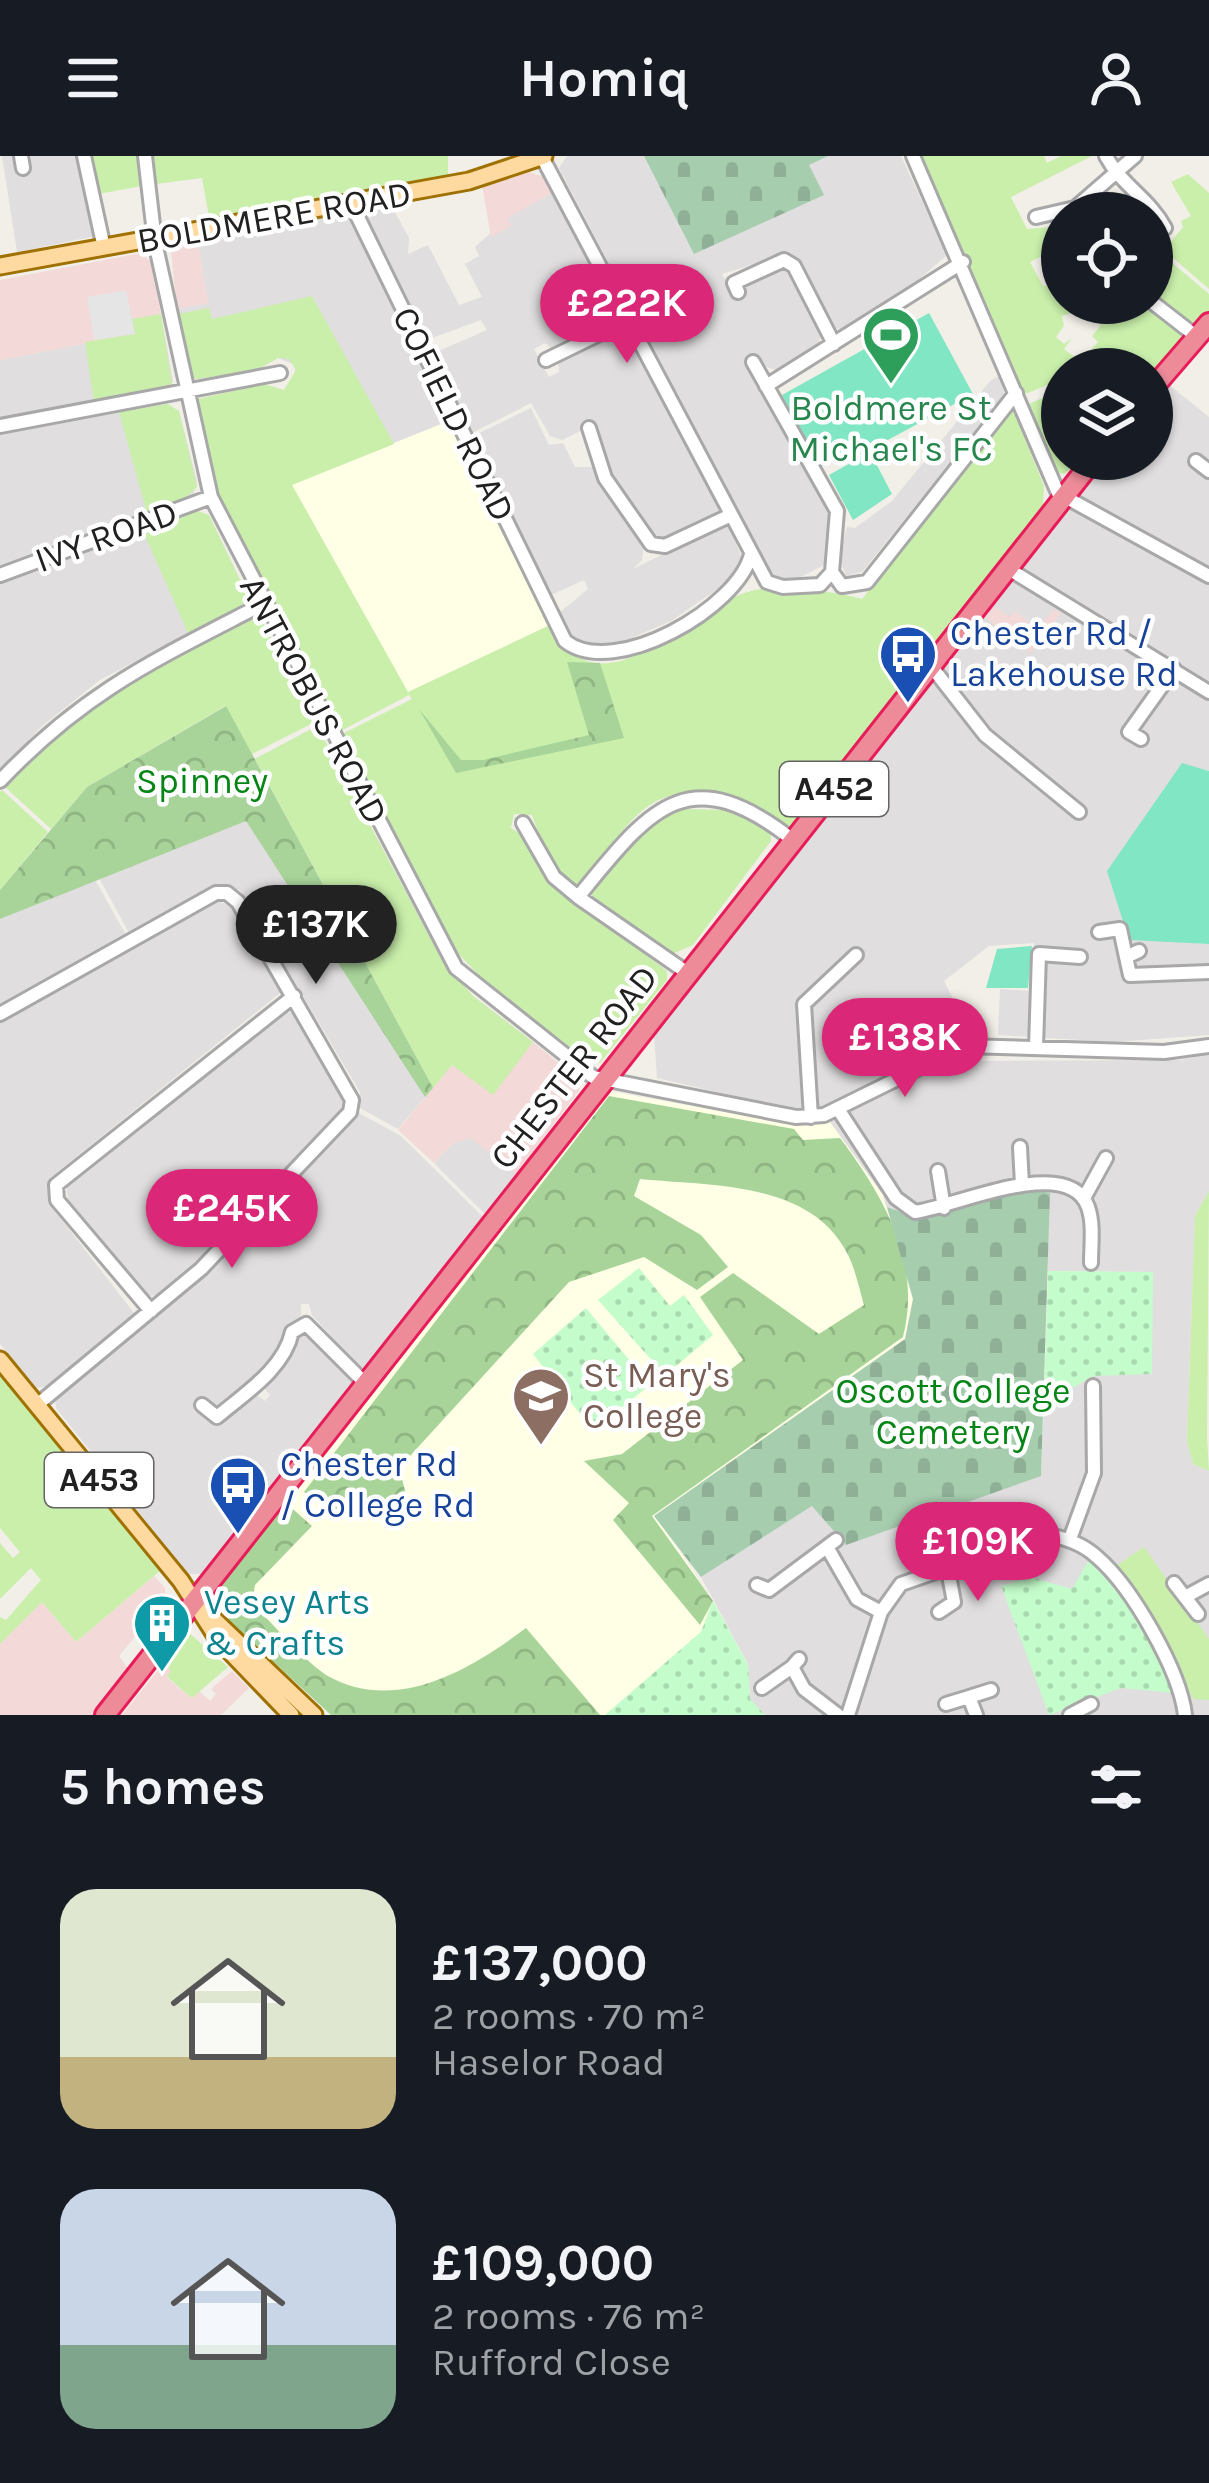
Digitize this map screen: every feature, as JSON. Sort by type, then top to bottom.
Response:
[{"type":"highway","points":[[1173,365],[1203,330]]},
{"type":"highway","name":"CHESTER ROAD","points":[[105,1715],[1077,480]]},
{"type":"main road","name":"BOLDMERE ROAD","points":[[0,266],[351,203],[543,156]]},
{"type":"main road","name":"A453","points":[[0,1360],[194,1601],[218,1639],[291,1715]]},
{"type":"main road","name":"A453","points":[[194,1601],[314,1715]]},
{"type":"main road","points":[[175,1625],[188,1624],[218,1639]]},
{"type":"street","points":[[84,156],[104,248]]},
{"type":"street","name":"ANTROBUS ROAD","points":[[145,156],[155,238],[211,497],[263,604],[456,968],[589,1075],[605,1082]]},
{"type":"street","points":[[543,156],[767,582],[777,586],[824,584],[832,572],[837,511],[753,362]]},
{"type":"street","points":[[913,156],[963,262],[1047,473],[1063,497],[1209,576]]},
{"type":"street","points":[[1036,217],[1076,208],[1110,163],[1135,156]]},
{"type":"street","points":[[1110,163],[1140,192]]},
{"type":"street","name":"COFIELD ROAD","points":[[351,203],[565,641],[579,650],[626,650],[693,619],[735,590],[752,554]]},
{"type":"street","points":[[734,283],[774,261],[794,266],[834,344]]},
{"type":"street","points":[[766,386],[963,262]]},
{"type":"street","points":[[1173,314],[1203,330]]},
{"type":"street","points":[[546,360],[630,319]]},
{"type":"street","points":[[0,426],[280,373]]},
{"type":"street","points":[[832,572],[842,586],[867,582],[1016,393]]},
{"type":"street","points":[[590,428],[589,451],[620,504],[651,544],[665,546],[731,515]]},
{"type":"street","points":[[1196,461],[1209,471]]},
{"type":"street","name":"IVY ROAD","points":[[0,575],[211,497]]},
{"type":"street","points":[[1007,568],[1209,692]]},
{"type":"street","points":[[0,781],[44,735],[98,691],[263,604]]},
{"type":"street","points":[[931,666],[985,735],[1079,812]]},
{"type":"street","points":[[1113,724],[1135,736],[1174,670]]},
{"type":"street","points":[[578,897],[633,830],[663,806],[726,802],[754,812],[794,841]]},
{"type":"street","points":[[523,823],[554,877],[689,974]]},
{"type":"street","points":[[0,1015],[216,893],[227,892],[238,902],[352,1095],[350,1112],[202,1268],[37,1405]]},
{"type":"street","points":[[1099,932],[1120,929],[1132,954],[1126,970],[1136,976],[1209,972]]},
{"type":"street","points":[[1036,1047],[1039,954],[1080,957]]},
{"type":"street","points":[[811,1117],[804,1004],[856,955]]},
{"type":"street","points":[[151,1311],[57,1200],[56,1185],[294,995]]},
{"type":"street","points":[[605,1082],[811,1117],[838,1109],[953,1048],[1164,1052],[1209,1046]]},
{"type":"street","points":[[838,1109],[896,1198],[915,1212],[1022,1185],[1062,1183],[1084,1198],[1091,1263]]},
{"type":"street","points":[[1020,1147],[1022,1185]]},
{"type":"street","points":[[1084,1198],[1102,1176],[1106,1158]]},
{"type":"street","points":[[938,1171],[944,1208]]},
{"type":"street","points":[[1091,1244],[1108,1243]]},
{"type":"street","points":[[305,1308],[306,1324],[367,1385]]},
{"type":"street","points":[[202,1405],[217,1417],[260,1392],[260,1376],[289,1348],[292,1332],[306,1324]]},
{"type":"street","points":[[1070,1539],[1094,1473],[1099,1395]]},
{"type":"street","points":[[848,1715],[881,1612],[902,1584],[1045,1534],[1070,1539],[1097,1556],[1120,1583],[1179,1679],[1184,1715]]},
{"type":"street","points":[[771,1606],[763,1587],[831,1544],[857,1599],[881,1612]]},
{"type":"street","points":[[939,1612],[957,1606],[947,1565]]},
{"type":"street","points":[[1174,1583],[1198,1614]]},
{"type":"street","points":[[1185,1597],[1209,1584]]},
{"type":"street","points":[[761,1688],[795,1663],[804,1689],[838,1715]]},
{"type":"street","points":[[946,1704],[992,1690]]},
{"type":"street","points":[[969,1697],[976,1715]]},
{"type":"street","points":[[1068,1715],[1091,1704]]},
{"type":"shaded area","points":[[2,156],[16,156],[29,167],[31,156],[78,156],[96,236],[17,252]]},
{"type":"shaded area","points":[[567,156],[644,156],[694,253],[823,195],[808,165],[828,156],[901,156],[947,255],[886,308],[846,331],[832,327],[801,266],[786,254],[722,274],[735,296],[774,267],[791,272],[822,333],[817,347],[776,370],[753,362],[748,365],[832,517],[827,564],[790,582],[774,578],[559,168]]},
{"type":"shaded area","points":[[529,172],[544,177],[553,192],[508,218],[511,226],[491,237],[482,185]]},
{"type":"shaded area","points":[[553,192],[617,310],[612,320],[553,350],[545,343],[534,349],[549,377],[559,372],[558,361],[618,332],[630,335],[721,510],[664,540],[654,539],[609,476],[593,425],[562,440],[550,436],[531,403],[472,433],[434,353],[487,330],[481,320],[427,340],[419,321],[424,313],[415,314],[365,213],[369,207],[390,203],[409,238],[408,254],[428,245],[459,305],[482,297],[465,264],[479,256],[475,247],[507,218]]},
{"type":"shaded area","points":[[338,212],[348,216],[449,421],[292,484],[410,695],[276,612],[207,459],[198,399],[262,385],[284,390],[295,379],[295,365],[278,358],[255,371],[196,379],[188,373],[177,309],[208,303],[197,236]]},
{"type":"shaded area","points":[[197,236],[208,303],[177,309],[171,251]]},
{"type":"shaded area","points":[[141,253],[152,263],[161,314],[132,319],[135,334],[0,360],[0,280]]},
{"type":"shaded area","points":[[126,290],[135,334],[94,340],[87,297]]},
{"type":"shaded area","points":[[161,314],[173,381],[169,388],[0,419],[0,360],[134,334],[132,319]]},
{"type":"shaded area","points":[[1002,375],[1004,395],[862,572],[846,576],[839,556],[847,527],[855,528],[892,501],[991,380]]},
{"type":"shaded area","points":[[1173,388],[1209,417],[1209,771],[1182,764],[1130,939],[1209,944],[1209,1035],[1112,1042],[998,1035],[1000,989],[1030,991],[1034,943],[989,946],[944,981],[964,1021],[964,1033],[823,1109],[794,1110],[657,1078],[654,1034],[1085,480],[1173,480]]},
{"type":"shaded area","points":[[162,405],[179,411],[197,481],[193,495],[0,568],[0,434]]},
{"type":"shaded area","points":[[531,408],[549,445],[563,443],[575,467],[594,467],[644,543],[642,560],[633,569],[722,525],[729,527],[742,558],[729,581],[671,621],[627,640],[589,646],[574,639],[559,613],[588,589],[584,580],[551,595],[473,436]]},
{"type":"shaded area","points":[[449,421],[548,626],[408,693],[291,484]]},
{"type":"shaded area","points":[[193,512],[209,515],[246,592],[244,603],[100,680],[42,726],[0,770],[0,584]]},
{"type":"shaded area","points":[[991,605],[1010,617],[1015,611],[1038,629],[1054,609],[1061,613],[1030,653],[983,616]]},
{"type":"shaded area","points":[[317,726],[443,962],[473,996],[533,1042],[493,1095],[452,1065],[398,1129],[360,1108],[360,1092],[240,890],[210,887],[129,933],[98,876],[279,805],[255,759]]},
{"type":"shaded area","points":[[94,878],[126,935],[0,1006],[0,919]]},
{"type":"shaded area","points":[[217,901],[234,907],[280,993],[50,1178],[51,1206],[134,1313],[48,1386],[37,1388],[0,1344],[0,1021]]},
{"type":"shaded area","points":[[286,1012],[294,1013],[307,1030],[344,1095],[341,1109],[201,1258],[160,1295],[145,1296],[69,1204],[66,1184]]},
{"type":"shaded area","points":[[533,1042],[577,1078],[579,1091],[516,1174],[471,1138],[454,1143],[434,1163],[398,1130],[452,1065],[493,1094]]},
{"type":"shaded area","points":[[1209,1054],[1209,1191],[1195,1216],[1187,1441],[1193,1464],[1209,1471],[1209,1715],[765,1715],[750,1699],[748,1664],[701,1577],[812,1506],[1006,1485],[1041,1476],[1044,1404],[1093,1376],[1152,1272],[1048,1271],[1049,1193],[1024,1188],[918,1218],[887,1207],[830,1122],[908,1082],[969,1061],[1181,1060]]},
{"type":"shaded area","name":"St Mary's College","points":[[607,1091],[787,1123],[830,1122],[883,1195],[913,1300],[905,1339],[655,1515],[713,1601],[701,1632],[605,1715],[331,1715],[215,1610],[214,1591]]},
{"type":"shaded area","points":[[357,1112],[401,1136],[483,1217],[362,1371],[312,1315],[309,1304],[301,1304],[301,1315],[285,1341],[247,1388],[265,1401],[270,1395],[261,1384],[303,1328],[354,1379],[206,1574],[188,1574],[56,1408],[55,1394],[195,1281]]},
{"type":"shaded area","points":[[471,1137],[516,1174],[485,1214],[434,1163],[454,1143]]},
{"type":"shaded area","points":[[154,1576],[165,1588],[165,1601],[119,1656],[130,1671],[95,1715],[0,1715],[0,1644],[42,1602],[76,1642]]},
{"type":"shaded area","points":[[163,1664],[172,1670],[167,1678],[192,1698],[199,1691],[210,1701],[216,1694],[211,1689],[232,1671],[249,1688],[221,1715],[122,1715]]},
{"type":"green space","points":[[90,156],[137,156],[142,186],[98,194]]},
{"type":"green space","points":[[152,156],[448,156],[448,178],[210,222],[202,178],[156,184]]},
{"type":"green space","points":[[644,156],[828,156],[809,165],[824,195],[694,254]]},
{"type":"green space","points":[[921,156],[1044,156],[1047,163],[1061,156],[1092,156],[1011,197],[1027,229],[1041,228],[1041,256],[1030,262],[1041,282],[1041,324],[1064,324],[1056,337],[1064,344],[1072,338],[1065,348],[1041,348],[1041,388],[1025,394]]},
{"type":"green space","points":[[1188,174],[1209,193],[1209,289],[1173,258],[1173,239],[1183,227],[1181,221],[1191,216],[1171,182]]},
{"type":"green space","points":[[1173,263],[1209,294],[1209,311],[1196,325],[1173,309]]},
{"type":"green space","points":[[312,296],[394,444],[292,485],[408,692],[548,626],[572,653],[597,663],[624,660],[652,648],[735,597],[761,589],[812,590],[862,599],[1013,409],[1044,486],[1043,507],[791,831],[758,809],[720,795],[699,792],[660,799],[624,828],[575,888],[553,862],[532,815],[514,814],[511,828],[524,836],[554,885],[667,971],[667,980],[600,1063],[591,1063],[488,985],[456,951],[340,735],[412,699],[409,695],[339,732],[250,566],[210,470],[199,430],[198,399],[264,384],[284,390],[296,370],[289,359],[278,358],[255,371],[196,379],[188,373],[178,314],[209,308],[212,319]]},
{"type":"green space","name":"Boldmere St Michael's FC","points":[[929,313],[973,394],[849,461],[844,454],[820,467],[782,395]]},
{"type":"green space","points":[[161,314],[172,384],[94,402],[85,342],[134,334],[132,319]]},
{"type":"green space","points":[[1101,324],[1170,324],[1183,335],[1173,348],[1092,348],[1098,342],[1092,336]]},
{"type":"green space","points":[[1041,399],[1041,435],[1029,404]]},
{"type":"green space","points":[[168,404],[179,411],[197,487],[184,499],[147,513],[119,412]]},
{"type":"green space","points":[[870,452],[892,494],[853,520],[829,475]]},
{"type":"green space","points":[[198,511],[209,515],[247,595],[241,606],[188,633],[143,531]]},
{"type":"green space","points":[[250,618],[263,623],[315,722],[252,754],[225,706],[87,787],[51,829],[5,787],[89,712]]},
{"type":"green space","points":[[567,662],[600,663],[624,738],[456,773],[419,709],[461,760],[483,760],[589,735]]},
{"type":"green space","name":"Spinney","points":[[226,706],[433,1088],[425,1097],[246,821],[0,919],[0,890],[87,787]]},
{"type":"green space","points":[[317,726],[443,962],[473,996],[533,1042],[493,1095],[452,1065],[433,1088],[255,759]]},
{"type":"green space","points":[[1182,763],[1209,771],[1209,944],[1129,940],[1107,871]]},
{"type":"green space","points":[[0,792],[48,832],[0,890]]},
{"type":"green space","points":[[684,809],[729,810],[770,830],[771,841],[693,945],[672,954],[591,895],[630,843],[656,822]]},
{"type":"green space","points":[[1032,946],[1028,988],[986,988],[997,949]]},
{"type":"green space","points":[[609,1096],[794,1129],[803,1140],[840,1138],[884,1207],[903,1257],[908,1309],[903,1337],[652,1516],[713,1601],[700,1625],[613,1520],[629,1503],[584,1461],[622,1454],[743,1360],[700,1297],[733,1273],[819,1334],[864,1305],[849,1257],[829,1228],[783,1199],[726,1186],[640,1179],[634,1196],[701,1235],[728,1267],[697,1290],[644,1257],[569,1282],[399,1468],[410,1509],[329,1509],[304,1492]]},
{"type":"green space","name":"Oscott College Cemetery","points":[[1024,1188],[1050,1193],[1041,1476],[846,1545],[812,1506],[701,1577],[654,1516],[905,1339],[913,1299],[887,1207],[918,1218]]},
{"type":"green space","points":[[1209,1191],[1209,1471],[1193,1464],[1187,1441],[1195,1216]]},
{"type":"green space","points":[[639,1268],[670,1306],[684,1295],[713,1335],[665,1375],[598,1300]]},
{"type":"green space","points":[[1048,1271],[1153,1272],[1152,1374],[1093,1376],[1044,1404]]},
{"type":"green space","points":[[586,1308],[650,1385],[593,1430],[533,1354]]},
{"type":"green space","points":[[0,1371],[161,1570],[76,1642],[42,1602],[0,1644],[0,1617],[6,1620],[41,1580],[31,1568],[0,1599],[0,1543],[13,1558],[20,1552],[0,1528]]},
{"type":"green space","points":[[286,1503],[312,1526],[255,1585],[252,1603],[326,1675],[352,1686],[405,1689],[456,1672],[526,1628],[600,1715],[331,1715],[228,1620],[232,1597],[220,1584]]},
{"type":"green space","points":[[1144,1547],[1209,1639],[1209,1700],[1193,1699],[1171,1651],[1116,1566]]},
{"type":"green space","points":[[1089,1560],[1139,1622],[1176,1693],[1121,1688],[1049,1715],[1001,1586],[1030,1577],[1072,1589]]},
{"type":"green space","points":[[713,1601],[748,1665],[750,1699],[765,1715],[605,1715],[701,1632]]},
{"type":"green space","points":[[188,1632],[228,1667],[192,1698],[167,1677],[171,1670],[164,1664],[155,1668]]},
{"type":"place","name":"Boldmere St Michael's FC","points":[[891,386]]},
{"type":"place","name":"Chester Rd / Lakehouse Rd","points":[[908,705]]},
{"type":"place","name":"St Mary's College","points":[[541,1447]]},
{"type":"place","name":"Chester Rd / College Rd","points":[[238,1536]]},
{"type":"place","name":"Vesey Arts & Crafts","points":[[162,1674]]}]
